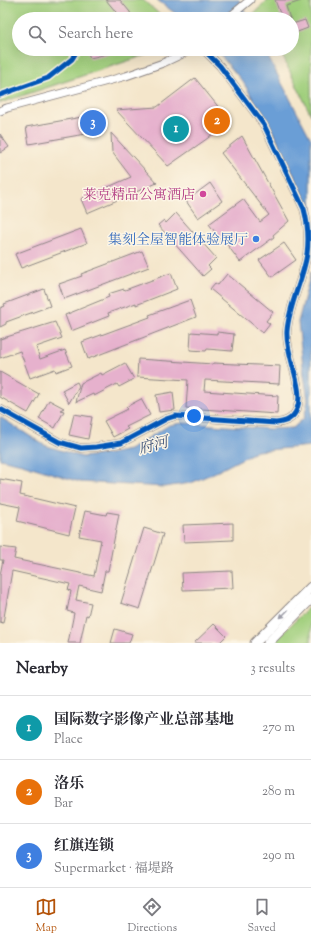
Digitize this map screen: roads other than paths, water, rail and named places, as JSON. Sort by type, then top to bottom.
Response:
[{"type":"main road","points":[[255,643],[311,586]]},
{"type":"main road","points":[[268,643],[311,599]]},
{"type":"street","points":[[235,12],[250,0]]},
{"type":"street","points":[[0,111],[126,76],[163,64],[179,56]]},
{"type":"street","points":[[0,409],[59,442],[81,448],[121,443],[166,419],[175,416],[276,423],[285,422],[293,418],[298,408],[299,395],[286,340],[291,307],[307,255],[308,223],[304,208],[264,125],[220,66],[210,56]]},
{"type":"water","points":[[157,0],[239,0],[245,12],[173,12]]},
{"type":"water","points":[[221,56],[268,56],[311,139],[311,221],[308,205],[276,137],[243,82]]},
{"type":"water","name":"府河","points":[[311,272],[311,446],[257,451],[191,483],[164,487],[80,482],[22,464],[0,459],[0,417],[44,445],[82,457],[129,450],[169,425],[182,423],[271,429],[293,428],[304,418],[308,400],[298,322]]},
{"type":"place","name":"洛乐","points":[[217,121]]},
{"type":"place","name":"红旗连锁","points":[[93,123]]},
{"type":"place","name":"国际数字影像产业总部基地","points":[[176,129]]},
{"type":"place","name":"莱克精品公寓酒店","points":[[203,194]]},
{"type":"place","name":"集刻全屋智能体验展厅","points":[[256,239]]}]
